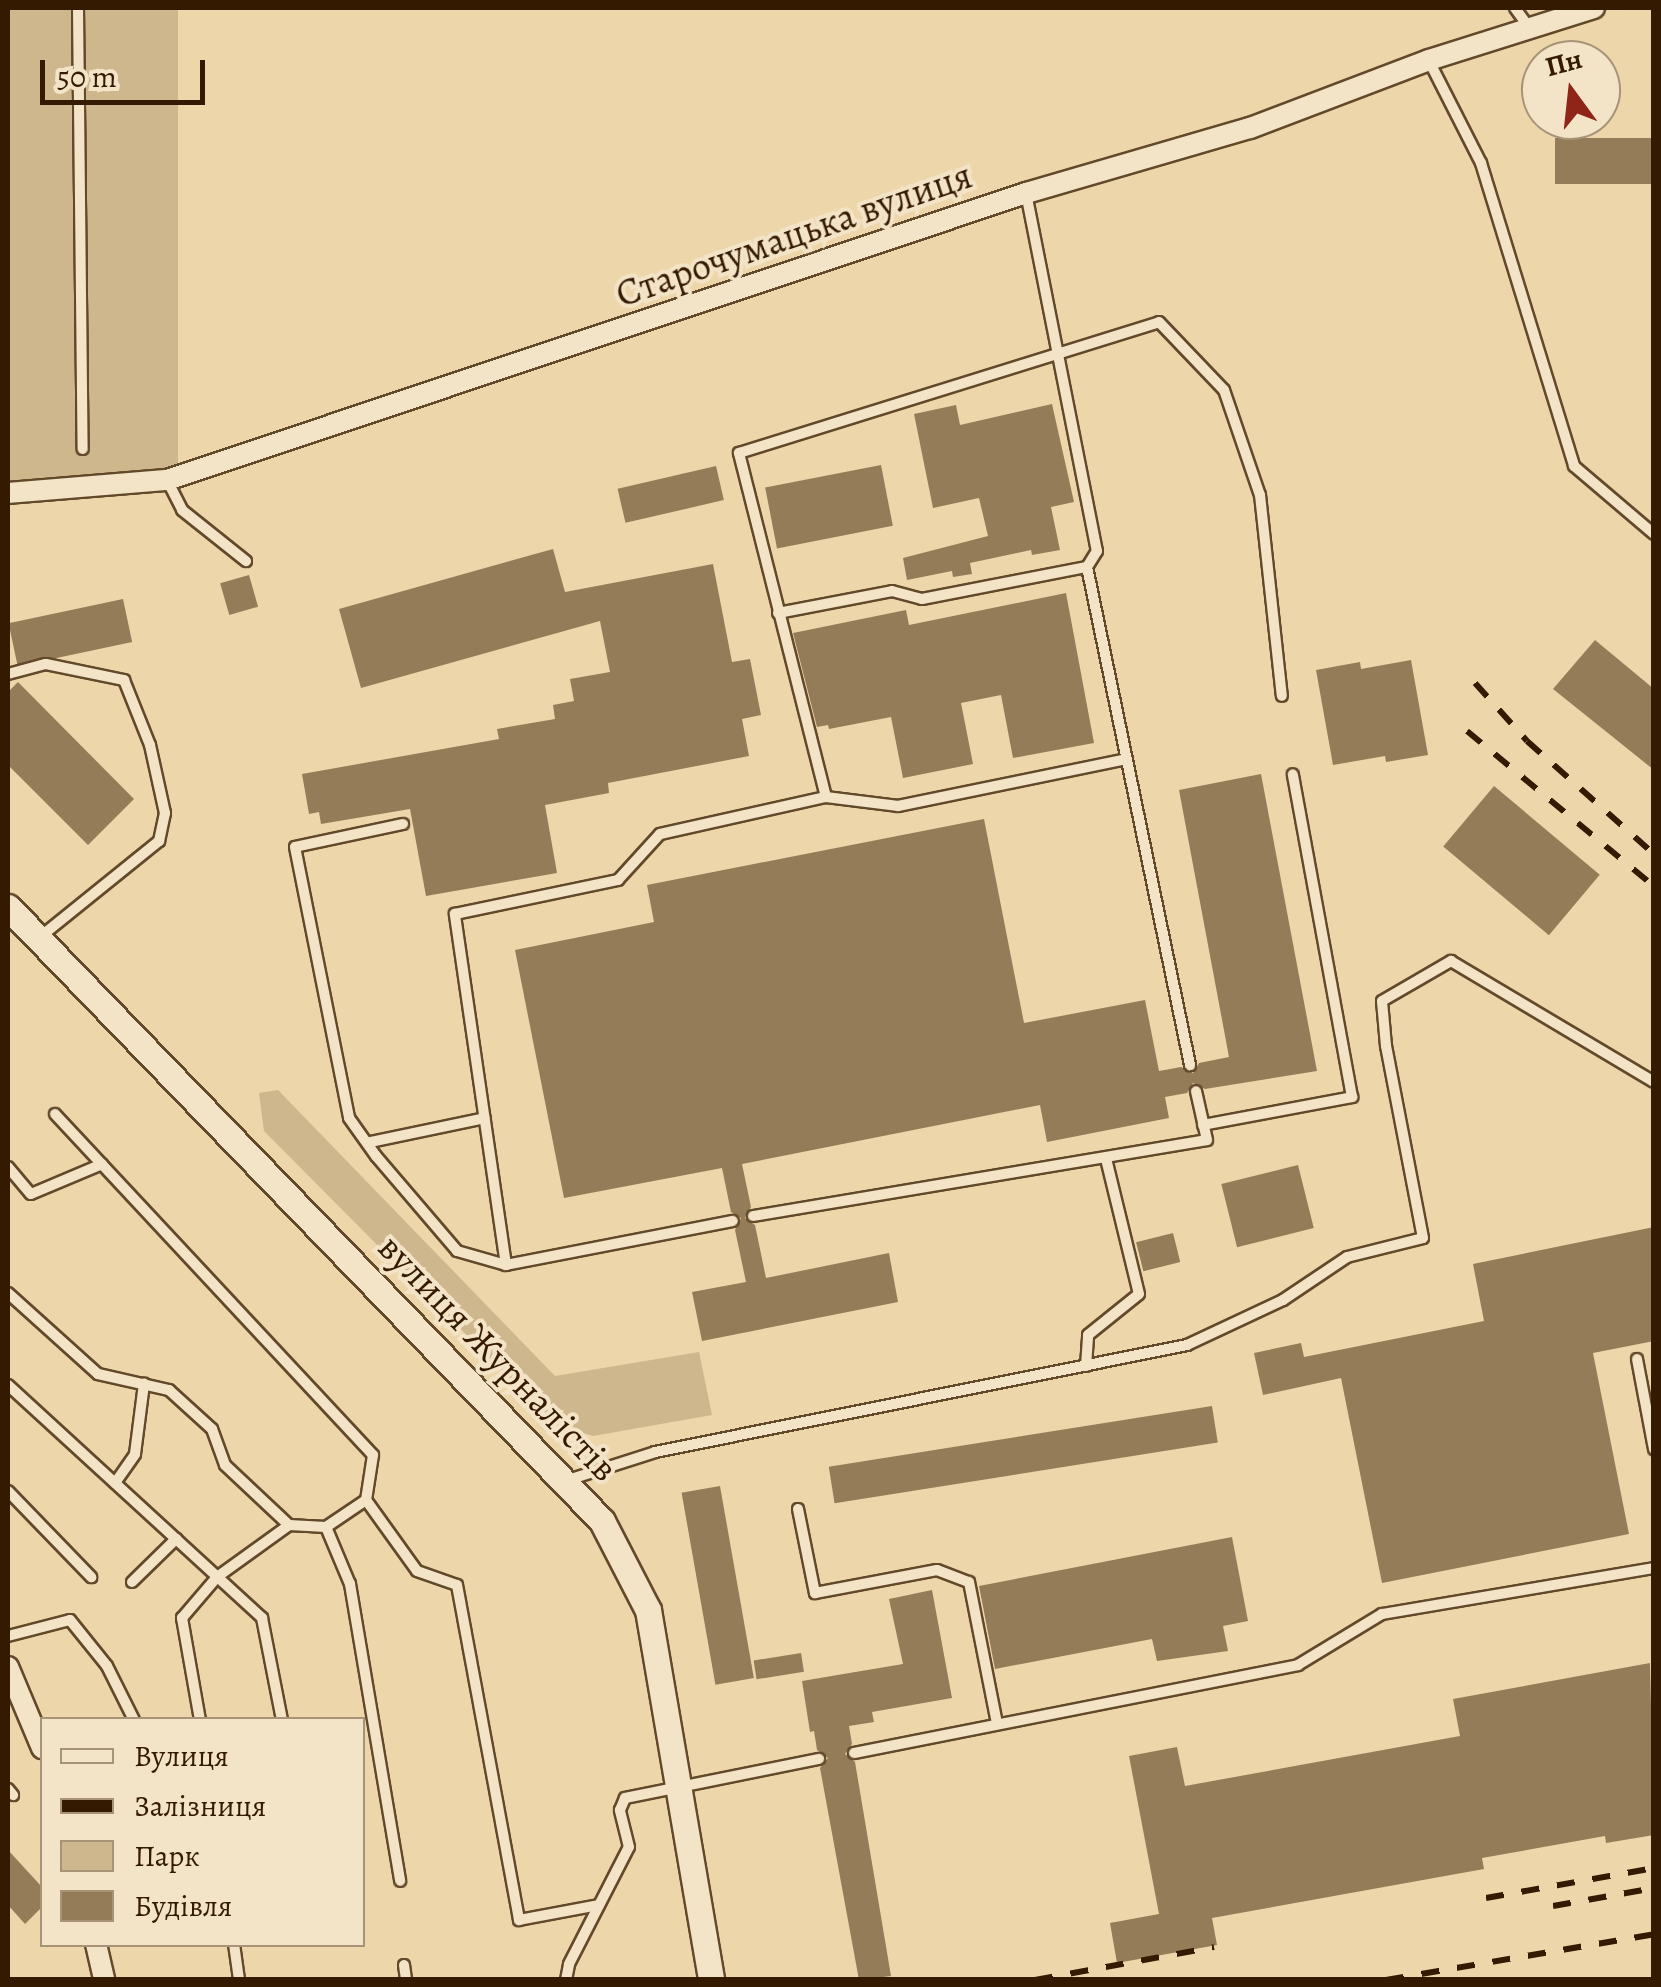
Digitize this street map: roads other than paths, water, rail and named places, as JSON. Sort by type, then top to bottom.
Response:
[{"type":"street","name":"Старочумацька вулиця","points":[[8,493],[167,480],[1026,193],[1250,128],[1429,60],[1594,8]]},
{"type":"street","name":"вулиця Журналістів","points":[[8,907],[602,1520],[648,1610],[711,1980]]},
{"type":"street","points":[[8,1667],[40,1743]]},
{"type":"street","points":[[97,1947],[104,1980]]},
{"type":"lane","points":[[78,8],[83,449]]},
{"type":"lane","points":[[1516,8],[1528,26]]},
{"type":"lane","points":[[1429,60],[1481,162],[1574,466],[1654,534]]},
{"type":"lane","points":[[1026,193],[1097,551],[1087,567],[1190,1065]]},
{"type":"lane","points":[[826,798],[739,452],[1059,349],[1159,322],[1224,390],[1260,495],[1282,696]]},
{"type":"lane","points":[[167,480],[182,510],[246,560]]},
{"type":"lane","points":[[778,613],[892,591],[922,599],[1087,567]]},
{"type":"lane","points":[[8,674],[46,664],[124,680],[150,745],[166,813],[159,840],[38,938]]},
{"type":"lane","points":[[506,1264],[455,914],[618,880],[660,834],[826,798],[898,806],[1126,759]]},
{"type":"lane","points":[[1203,1125],[1352,1098],[1293,774]]},
{"type":"lane","points":[[403,824],[294,846],[349,1118],[370,1142],[376,1156],[457,1251],[506,1264],[733,1221]]},
{"type":"lane","points":[[567,1480],[656,1452],[1186,1344],[1283,1300],[1347,1257],[1423,1238],[1386,1046],[1382,1001],[1450,961],[1654,1082]]},
{"type":"lane","points":[[753,1216],[1207,1140],[1196,1091]]},
{"type":"lane","points":[[56,1114],[373,1455],[366,1500],[416,1571],[456,1585],[519,1920],[599,1904]]},
{"type":"lane","points":[[370,1142],[485,1118]]},
{"type":"lane","points":[[1086,1366],[1088,1335],[1139,1294],[1106,1159]]},
{"type":"lane","points":[[8,1167],[31,1194],[102,1164]]},
{"type":"lane","points":[[8,1293],[98,1374],[169,1390],[212,1429],[225,1465],[289,1525]]},
{"type":"lane","points":[[1638,1360],[1654,1449]]},
{"type":"lane","points":[[115,1484],[135,1454],[144,1384]]},
{"type":"lane","points":[[8,1385],[262,1618],[281,1717]]},
{"type":"lane","points":[[8,1490],[90,1577]]},
{"type":"lane","points":[[199,1717],[182,1618],[218,1577],[289,1525],[326,1527],[366,1500]]},
{"type":"lane","points":[[798,1508],[815,1593],[937,1570],[969,1582],[997,1724]]},
{"type":"lane","points":[[326,1527],[350,1584],[400,1881]]},
{"type":"lane","points":[[132,1582],[176,1539]]},
{"type":"lane","points":[[854,1753],[1298,1665],[1382,1614],[1654,1568]]},
{"type":"lane","points":[[8,1636],[70,1620],[107,1666],[132,1717]]},
{"type":"lane","points":[[566,1980],[568,1964],[629,1847],[620,1803],[676,1785],[819,1759]]},
{"type":"lane","points":[[234,1947],[239,1980]]},
{"type":"lane","points":[[404,1965],[406,1980]]},
{"type":"railway","points":[[1475,683],[1527,741],[1654,854]]},
{"type":"railway","points":[[1467,731],[1654,886]]},
{"type":"railway","points":[[1486,1898],[1654,1868]]},
{"type":"railway","points":[[1553,1906],[1654,1888]]},
{"type":"railway","points":[[1386,1980],[1654,1934]]},
{"type":"railway","points":[[1035,1980],[1214,1947]]}]
